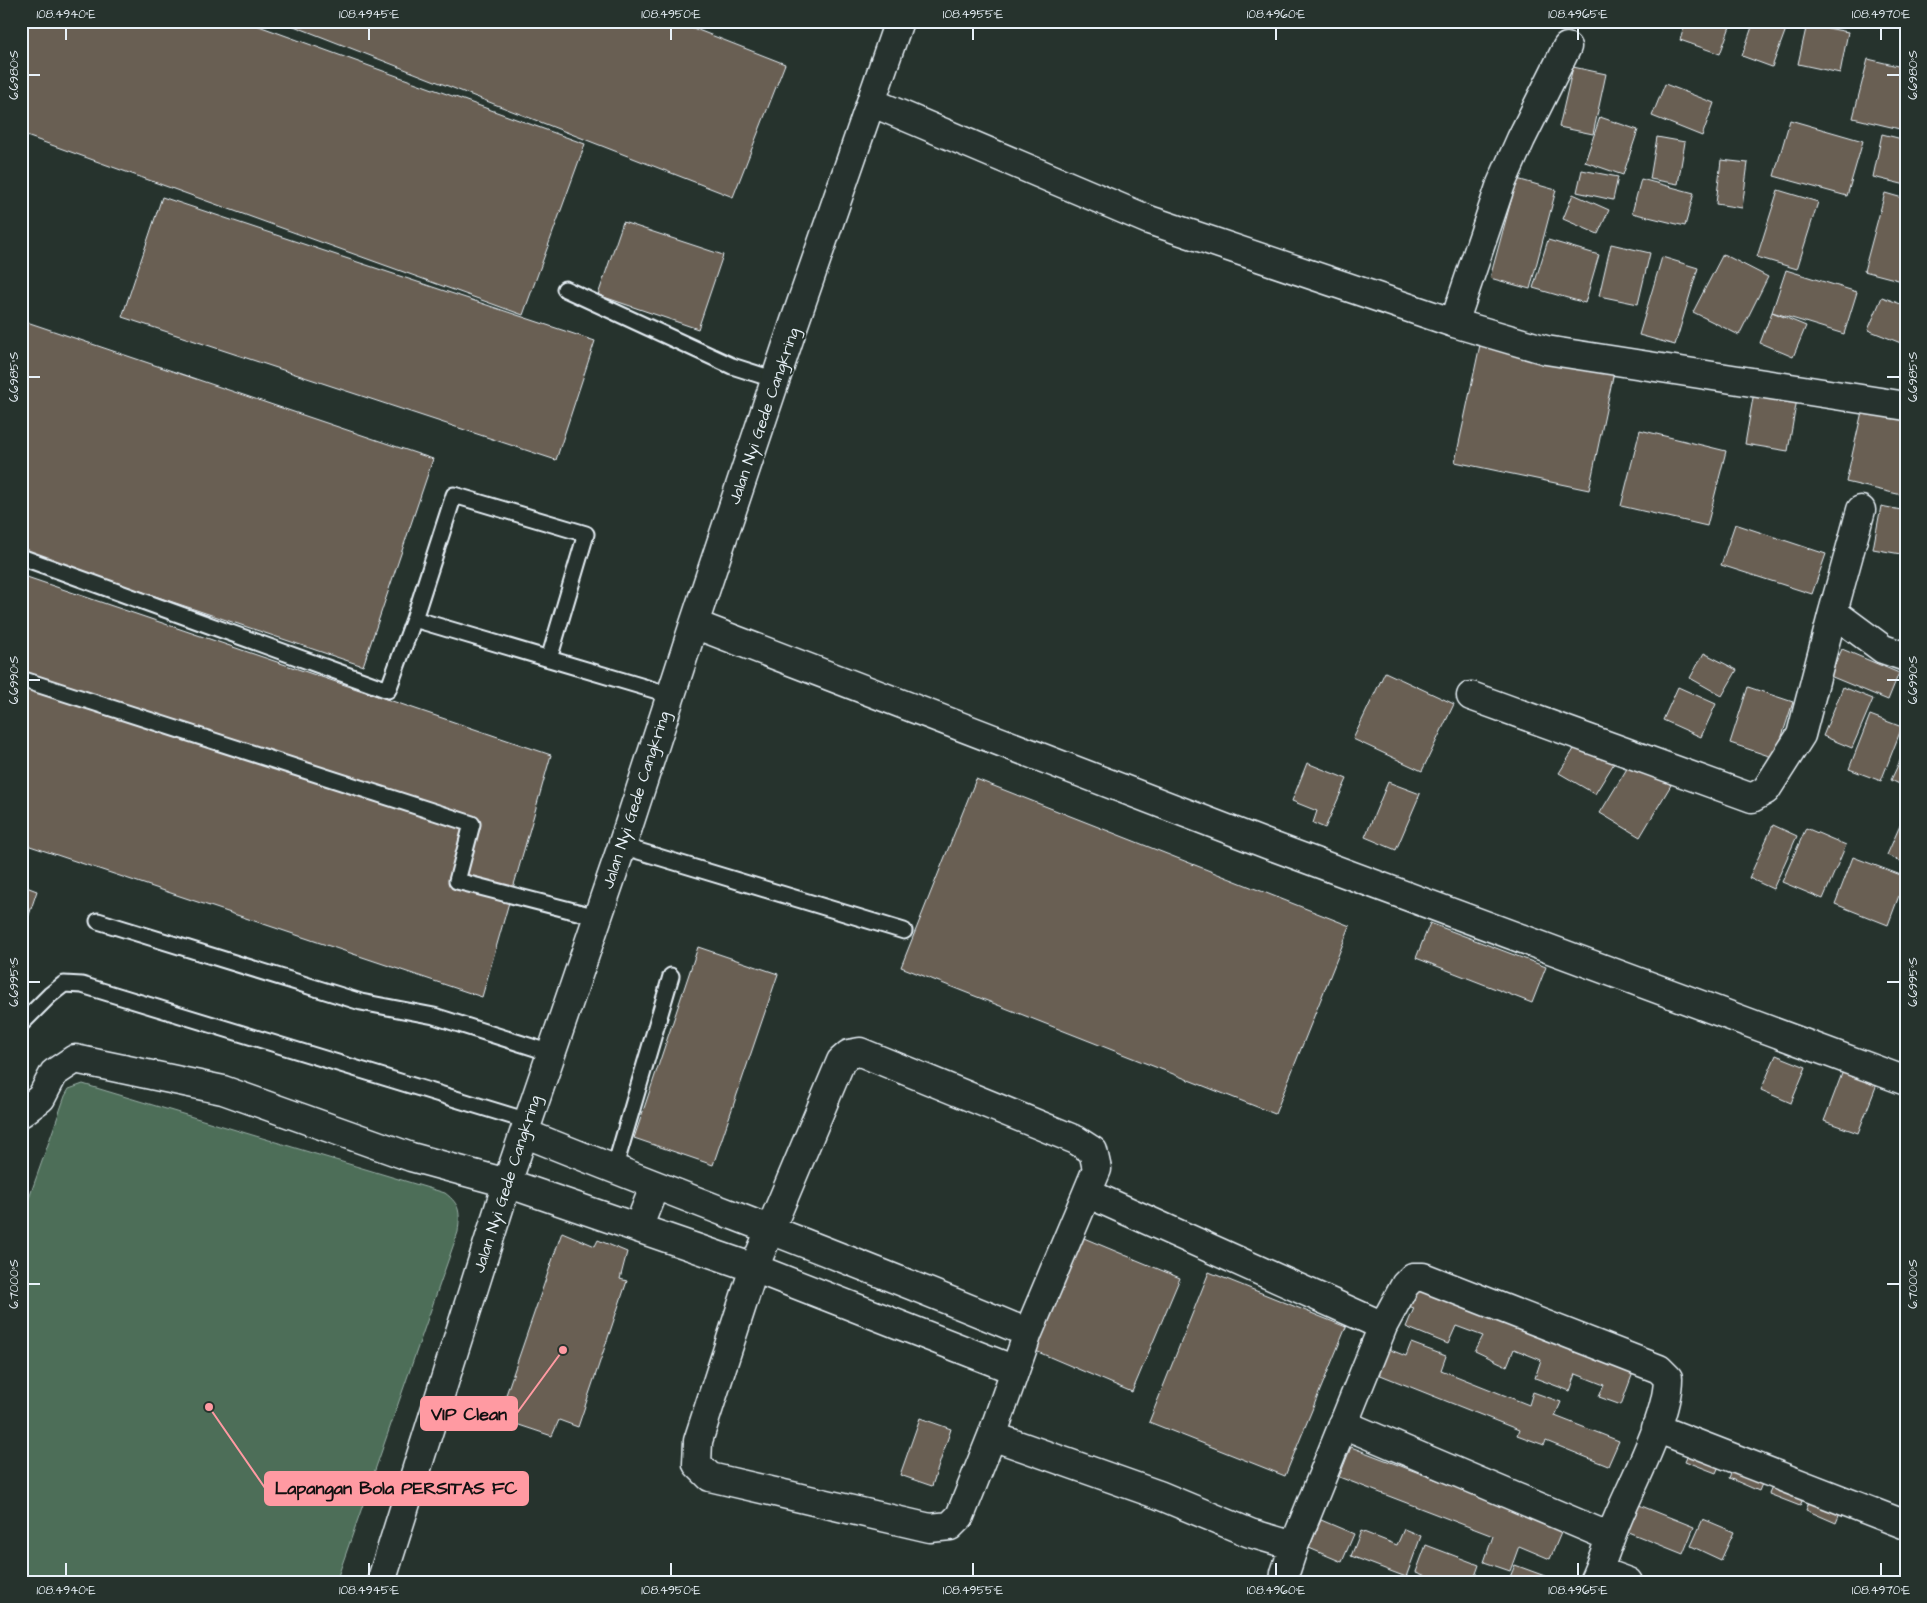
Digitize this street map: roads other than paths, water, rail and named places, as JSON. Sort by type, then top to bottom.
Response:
[{"type":"street","name":"Jalan Nyi Gede Cangkring","points":[[381,1582],[506,1183],[622,846],[694,624],[899,21]]},
{"type":"street","points":[[1454,323],[1501,184],[1521,139],[1567,47]]},
{"type":"street","points":[[871,102],[1149,220],[1454,323],[1546,350],[1906,406]]},
{"type":"street","points":[[1471,696],[1752,798],[1766,790],[1801,735],[1861,510]]},
{"type":"street","points":[[1833,612],[1883,649],[1906,657]]},
{"type":"street","points":[[694,624],[1269,845],[1906,1080]]},
{"type":"street","points":[[860,1052],[1076,1140],[1093,1151],[1097,1169],[1028,1333],[992,1436],[960,1516],[950,1526],[930,1528],[710,1478],[697,1464],[698,1440],[754,1268],[770,1229],[841,1061],[849,1054],[860,1052]]},
{"type":"street","points":[[21,1114],[41,1098],[54,1073],[75,1059],[223,1090],[411,1157],[506,1183],[754,1268],[1014,1370]]},
{"type":"street","points":[[526,1127],[614,1170],[913,1284],[1028,1333]]},
{"type":"street","points":[[638,1228],[655,1185]]},
{"type":"street","points":[[1087,1193],[1384,1326]]},
{"type":"street","points":[[1284,1582],[1294,1546],[1384,1326],[1405,1285],[1412,1277],[1423,1277],[1659,1368],[1668,1378],[1668,1392],[1656,1428],[1610,1537],[1596,1576],[1628,1582]]},
{"type":"street","points":[[1343,1424],[1610,1537]]},
{"type":"street","points":[[1656,1428],[1906,1525]]},
{"type":"street","points":[[992,1436],[1158,1495],[1250,1532],[1294,1546]]},
{"type":"lane","points":[[565,289],[732,366],[776,380]]},
{"type":"lane","points":[[21,557],[388,690],[414,619],[454,495],[586,534],[549,659]]},
{"type":"lane","points":[[414,619],[671,695]]},
{"type":"lane","points":[[21,679],[472,824],[457,881],[597,917]]},
{"type":"lane","points":[[622,846],[904,931]]},
{"type":"lane","points":[[98,921],[361,1002],[434,1016],[551,1053]]},
{"type":"lane","points":[[614,1170],[671,976]]},
{"type":"lane","points":[[21,1024],[64,984],[82,985],[526,1127]]},
{"type":"place","name":"VIP Clean","points":[[563,1350]]},
{"type":"place","name":"Lapangan Bola PERSITAS FC","points":[[209,1407]]}]
